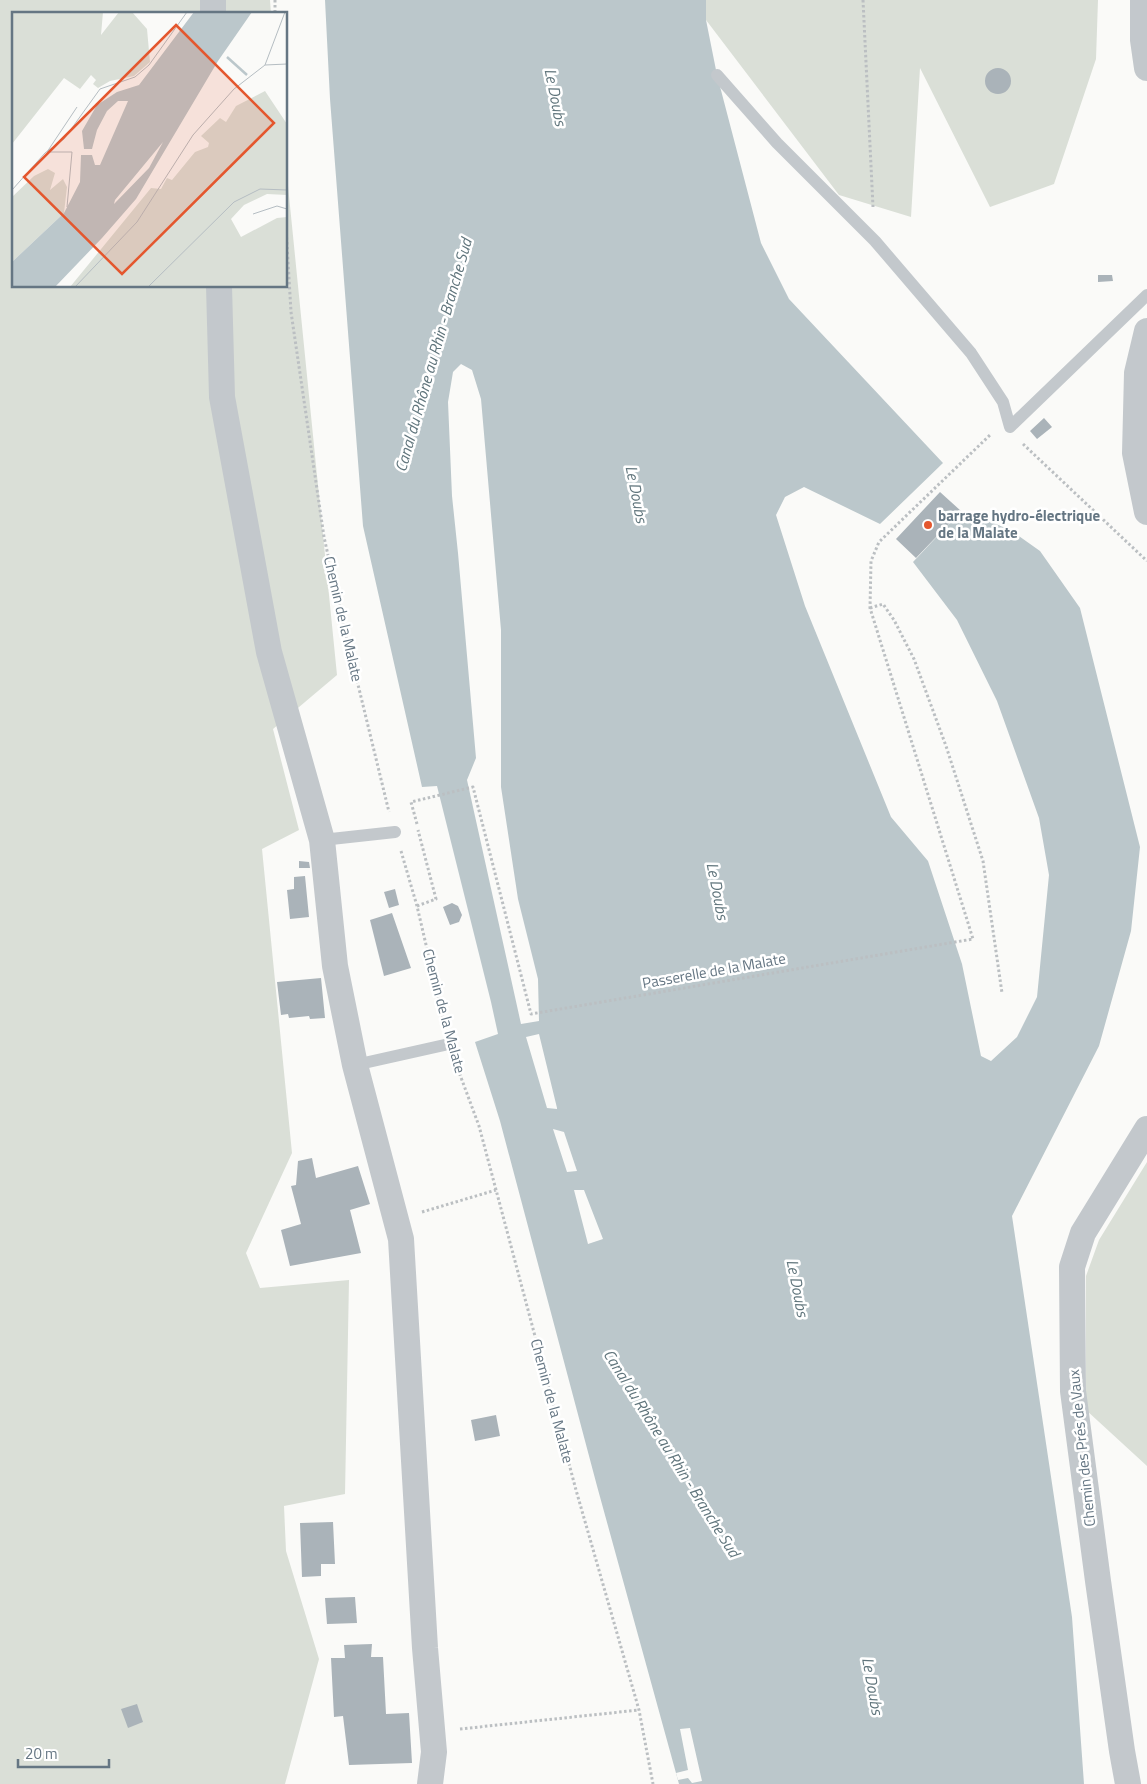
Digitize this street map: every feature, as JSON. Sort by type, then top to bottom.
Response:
[{"type":"street","points":[[1143,0],[1143,40],[1147,68]]},
{"type":"street","points":[[220,288],[222,397],[269,652],[322,840],[335,966],[356,1065],[401,1239],[425,1648],[434,1752],[430,1784]]},
{"type":"street","points":[[1147,332],[1137,373],[1135,453],[1147,512]]},
{"type":"street","name":"Chemin des Prés de Vaux","points":[[1128,1784],[1098,1581],[1073,1391],[1072,1267],[1084,1233],[1147,1129]]},
{"type":"lane","points":[[717,75],[777,143],[875,241],[971,353],[1003,402],[1010,426],[1147,295]]},
{"type":"lane","points":[[322,840],[395,832]]},
{"type":"lane","points":[[356,1065],[449,1044]]},
{"type":"path","points":[[863,0],[875,241]]},
{"type":"path","name":"Chemin de la Malate","points":[[288,261],[291,312],[324,537],[347,640],[395,832],[417,906],[449,1044],[479,1126],[576,1490],[639,1710],[653,1784]]},
{"type":"path","points":[[1002,993],[983,861],[946,746],[914,659],[894,620],[883,604],[870,608],[871,561],[879,542],[988,435],[1010,426],[1026,449],[1147,561]]},
{"type":"path","name":"Passerelle de la Malate","points":[[417,906],[436,899],[411,802],[473,786],[531,1014],[973,938],[870,608]]},
{"type":"path","points":[[395,1221],[496,1190]]},
{"type":"path","points":[[432,1732],[639,1710]]},
{"type":"shaded area","points":[[0,0],[270,0],[271,12],[12,12],[12,288],[288,288],[288,186],[337,675],[273,729],[299,830],[262,849],[292,1153],[246,1253],[260,1288],[349,1280],[345,1494],[284,1506],[286,1551],[319,1659],[285,1784],[0,1784]]},
{"type":"shaded area","points":[[706,0],[1098,0],[1096,59],[1054,184],[990,207],[920,68],[911,217],[839,195],[706,20]]},
{"type":"shaded area","points":[[1147,1162],[1147,1466],[1086,1410],[1086,1276],[1099,1240]]},
{"type":"water","points":[[325,0],[706,0],[706,20],[717,75],[761,243],[789,299],[943,463],[880,524],[804,487],[785,497],[776,515],[805,606],[891,817],[928,861],[962,964],[981,1056],[991,1061],[1017,1037],[1037,997],[1049,875],[1039,818],[997,701],[957,620],[913,562],[961,511],[1009,529],[1040,551],[1080,608],[1140,847],[1131,931],[1099,1046],[1012,1216],[1072,1617],[1084,1784],[679,1784],[500,1121],[475,1042],[498,1034],[437,786],[422,787],[363,526],[330,99]],"holes":[[[461,364],[472,370],[481,399],[501,630],[501,787],[518,899],[538,979],[539,1021],[521,1024],[467,780],[476,758],[452,496],[448,402],[453,372]],[[539,1034],[557,1109],[547,1108],[526,1037]],[[553,1129],[564,1132],[577,1171],[567,1172]],[[574,1190],[584,1190],[603,1239],[588,1244]]]},
{"type":"pier","points":[[690,1728],[702,1781],[692,1783],[688,1778],[678,1780],[676,1773],[688,1770],[680,1729]]},
{"type":"building","points":[[998,68],[1007,72],[1011,81],[1007,90],[998,94],[989,90],[985,81],[989,72]]},
{"type":"building","points":[[1098,275],[1112,275],[1113,281],[1098,282]]},
{"type":"building","points":[[1044,418],[1052,427],[1037,439],[1030,431]]},
{"type":"building","name":"barrage hydro-électrique de la Malate","points":[[940,492],[961,511],[916,558],[896,539]]},
{"type":"building","points":[[299,861],[309,862],[310,868],[299,868]]},
{"type":"building","points":[[305,876],[309,917],[290,919],[287,890],[294,889],[294,877]]},
{"type":"building","points":[[395,889],[399,905],[389,908],[384,892]]},
{"type":"building","points":[[452,903],[458,906],[462,915],[459,922],[450,925],[443,907]]},
{"type":"building","points":[[392,913],[411,968],[384,976],[370,920]]},
{"type":"building","points":[[321,978],[325,1018],[310,1019],[309,1016],[289,1018],[288,1014],[281,1015],[277,982]]},
{"type":"building","points":[[312,1158],[316,1178],[358,1166],[370,1204],[350,1210],[361,1253],[290,1266],[281,1230],[301,1224],[291,1186],[296,1185],[298,1161]]},
{"type":"building","points":[[496,1415],[500,1436],[475,1441],[471,1420]]},
{"type":"building","points":[[333,1522],[335,1564],[321,1564],[321,1576],[302,1577],[300,1523]]},
{"type":"building","points":[[355,1597],[357,1623],[327,1624],[325,1598]]},
{"type":"building","points":[[372,1644],[371,1657],[383,1657],[386,1714],[409,1713],[412,1763],[349,1765],[343,1716],[334,1717],[331,1658],[345,1658],[344,1645]]},
{"type":"building","points":[[137,1704],[143,1722],[128,1728],[121,1709]]},
{"type":"place","name":"barrage hydro-électrique de la Malate","points":[[928,525]]},
{"type":"water label","name":"Le Doubs","points":[[556,97]]},
{"type":"water label","name":"Canal du Rhône au Rhin - Branche Sud","points":[[433,355]]},
{"type":"water label","name":"Le Doubs","points":[[637,494]]},
{"type":"water label","name":"Le Doubs","points":[[718,891]]},
{"type":"water label","name":"Le Doubs","points":[[798,1288]]},
{"type":"water label","name":"Canal du Rhône au Rhin - Branche Sud","points":[[672,1453]]},
{"type":"water label","name":"Le Doubs","points":[[873,1686]]}]
